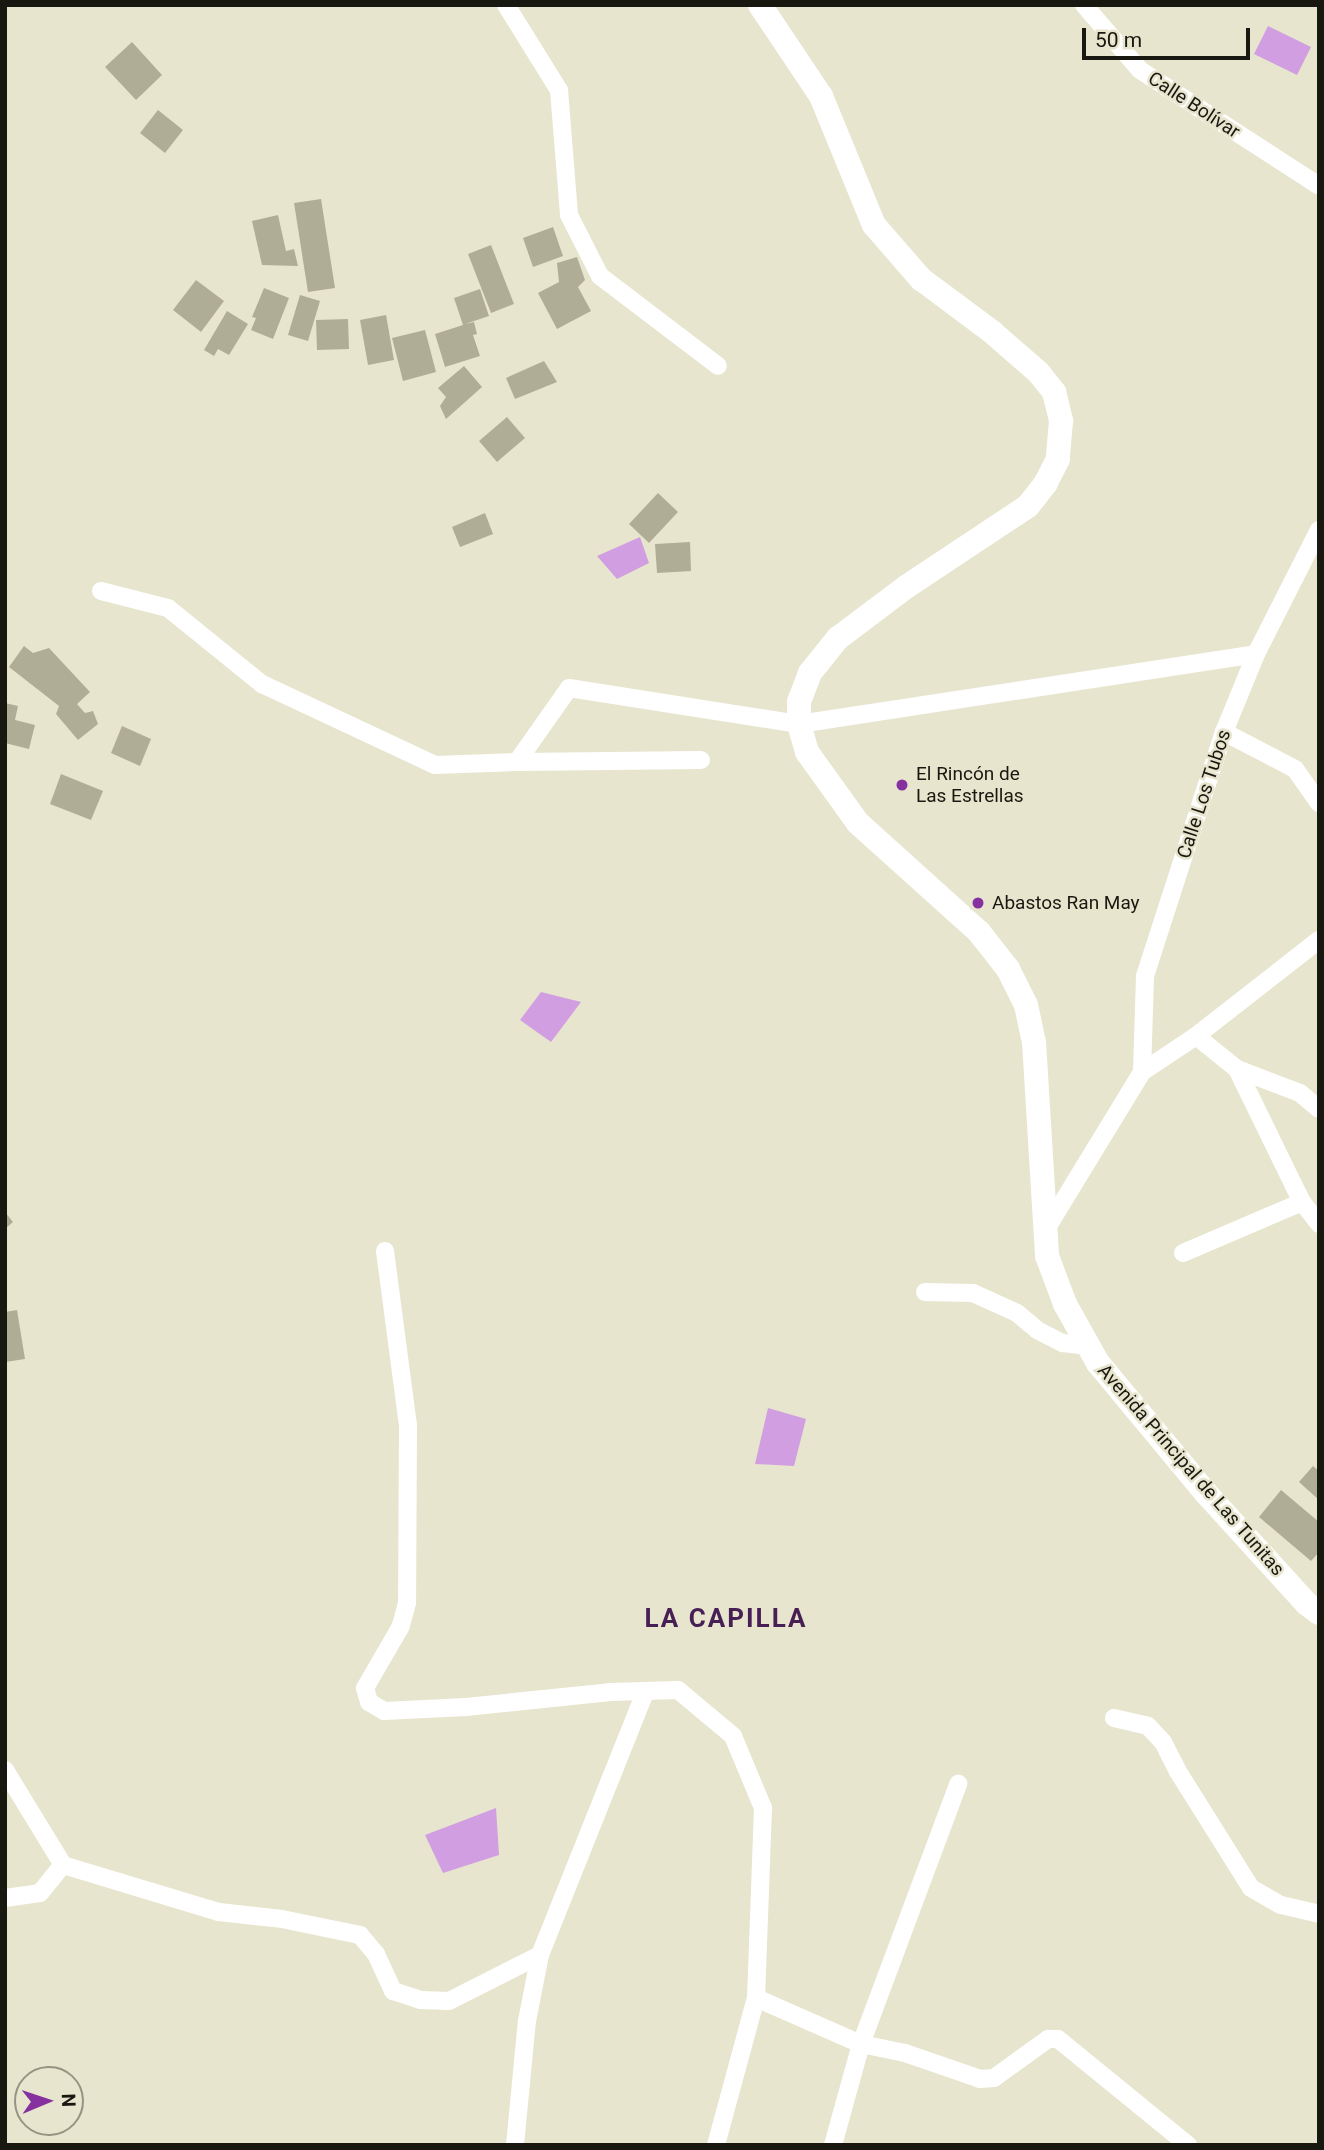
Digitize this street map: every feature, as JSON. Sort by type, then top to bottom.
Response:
[{"type":"main road","name":"Avenida Principal de Las Tunitas","points":[[760,5],[821,96],[874,225],[920,279],[992,332],[1038,372],[1054,392],[1061,421],[1058,459],[1046,484],[1028,506],[906,587],[838,638],[810,673],[799,702],[799,724],[807,752],[858,823],[979,932],[1008,969],[1026,1005],[1034,1042],[1043,1234],[1047,1256],[1065,1304],[1098,1363],[1205,1492],[1307,1604],[1319,1613]]},
{"type":"street","points":[[506,5],[559,90],[569,215],[600,276],[718,366]]},
{"type":"street","name":"Calle Bolívar","points":[[1084,5],[1140,70],[1319,186]]},
{"type":"street","name":"Calle Los Tubos","points":[[1142,1072],[1145,976],[1224,732],[1256,654],[1319,530]]},
{"type":"street","points":[[101,591],[168,608],[262,684],[435,765],[701,760]]},
{"type":"street","points":[[517,762],[569,688],[799,724],[1256,654]]},
{"type":"street","points":[[1224,732],[1295,769],[1319,803]]},
{"type":"street","points":[[1043,1234],[1142,1072],[1196,1035],[1319,940]]},
{"type":"street","points":[[1196,1035],[1237,1069],[1300,1093],[1319,1109]]},
{"type":"street","points":[[1237,1069],[1302,1202],[1319,1224]]},
{"type":"street","points":[[1183,1253],[1302,1202]]},
{"type":"street","points":[[385,1251],[408,1425],[407,1603],[401,1626],[365,1688],[369,1702],[384,1710],[466,1707],[610,1692],[678,1690],[733,1736],[762,1808],[756,1998],[716,2145]]},
{"type":"street","points":[[925,1292],[973,1293],[1017,1313],[1037,1330],[1063,1343],[1088,1346]]},
{"type":"street","points":[[515,2145],[527,2021],[540,1955],[645,1692]]},
{"type":"street","points":[[1114,1718],[1149,1726],[1163,1742],[1177,1770],[1251,1888],[1281,1905],[1319,1914]]},
{"type":"street","points":[[5,1770],[64,1865],[219,1912],[282,1919],[360,1935],[376,1954],[393,1991],[420,2000],[449,2001],[540,1955]]},
{"type":"street","points":[[834,2145],[861,2045],[958,1784]]},
{"type":"street","points":[[5,1898],[40,1893],[64,1865]]},
{"type":"street","points":[[756,1998],[861,2045],[905,2053],[988,2079],[1048,2039],[1058,2039],[1188,2145]]},
{"type":"shaded area","points":[[1268,26],[1311,47],[1297,75],[1254,54]]},
{"type":"shaded area","points":[[640,537],[649,563],[617,579],[597,556]]},
{"type":"shaded area","points":[[541,992],[581,1002],[551,1042],[520,1020]]},
{"type":"shaded area","points":[[768,1408],[806,1419],[794,1466],[755,1464]]},
{"type":"shaded area","points":[[496,1808],[499,1855],[443,1873],[425,1835]]},
{"type":"building","points":[[132,42],[162,75],[136,100],[105,67]]},
{"type":"building","points":[[158,110],[183,130],[165,153],[140,133]]},
{"type":"building","points":[[321,199],[335,288],[308,292],[294,203]]},
{"type":"building","points":[[278,215],[286,251],[294,249],[298,266],[262,265],[252,221]]},
{"type":"building","points":[[553,227],[563,256],[533,267],[523,238]]},
{"type":"building","points":[[491,245],[514,304],[491,313],[468,254]]},
{"type":"building","points":[[577,257],[585,280],[578,287],[591,311],[557,329],[538,293],[559,282],[557,263]]},
{"type":"building","points":[[196,280],[224,301],[201,332],[173,310]]},
{"type":"building","points":[[264,288],[289,298],[273,339],[251,330],[256,318],[252,317]]},
{"type":"building","points":[[480,289],[489,316],[465,324],[474,322],[477,334],[473,335],[480,356],[445,367],[435,334],[463,325],[454,298]]},
{"type":"building","points":[[300,295],[320,301],[308,341],[288,335]]},
{"type":"building","points":[[227,311],[248,324],[229,355],[218,349],[214,356],[204,350]]},
{"type":"building","points":[[386,315],[394,360],[368,365],[360,320]]},
{"type":"building","points":[[348,319],[349,349],[317,350],[316,320]]},
{"type":"building","points":[[425,330],[436,372],[403,381],[392,338]]},
{"type":"building","points":[[544,361],[557,382],[515,399],[506,378]]},
{"type":"building","points":[[464,366],[482,387],[446,419],[440,406],[446,397],[438,388]]},
{"type":"building","points":[[507,417],[525,438],[497,462],[479,441]]},
{"type":"building","points":[[658,493],[678,512],[649,543],[629,524]]},
{"type":"building","points":[[485,513],[493,534],[460,547],[452,527]]},
{"type":"building","points":[[690,542],[691,571],[657,573],[655,544]]},
{"type":"building","points":[[24,646],[33,653],[49,648],[90,692],[77,704],[85,713],[93,711],[98,724],[78,740],[56,714],[59,706],[9,667]]},
{"type":"building","points":[[5,703],[18,706],[15,720],[35,725],[29,749],[5,743]]},
{"type":"building","points":[[122,726],[151,739],[140,766],[111,753]]},
{"type":"building","points":[[61,774],[103,791],[91,820],[50,804]]},
{"type":"building","points":[[5,1212],[13,1222],[5,1229]]},
{"type":"building","points":[[17,1310],[25,1359],[5,1362],[5,1312]]},
{"type":"building","points":[[1313,1466],[1319,1471],[1319,1500],[1299,1482]]},
{"type":"building","points":[[1281,1490],[1319,1522],[1319,1552],[1311,1561],[1259,1517]]},
{"type":"place","name":"El Rincón de Las Estrellas","points":[[902,785]]},
{"type":"place","name":"Abastos Ran May","points":[[978,903]]},
{"type":"district","name":"LA CAPILLA","points":[[726,1619]]}]
